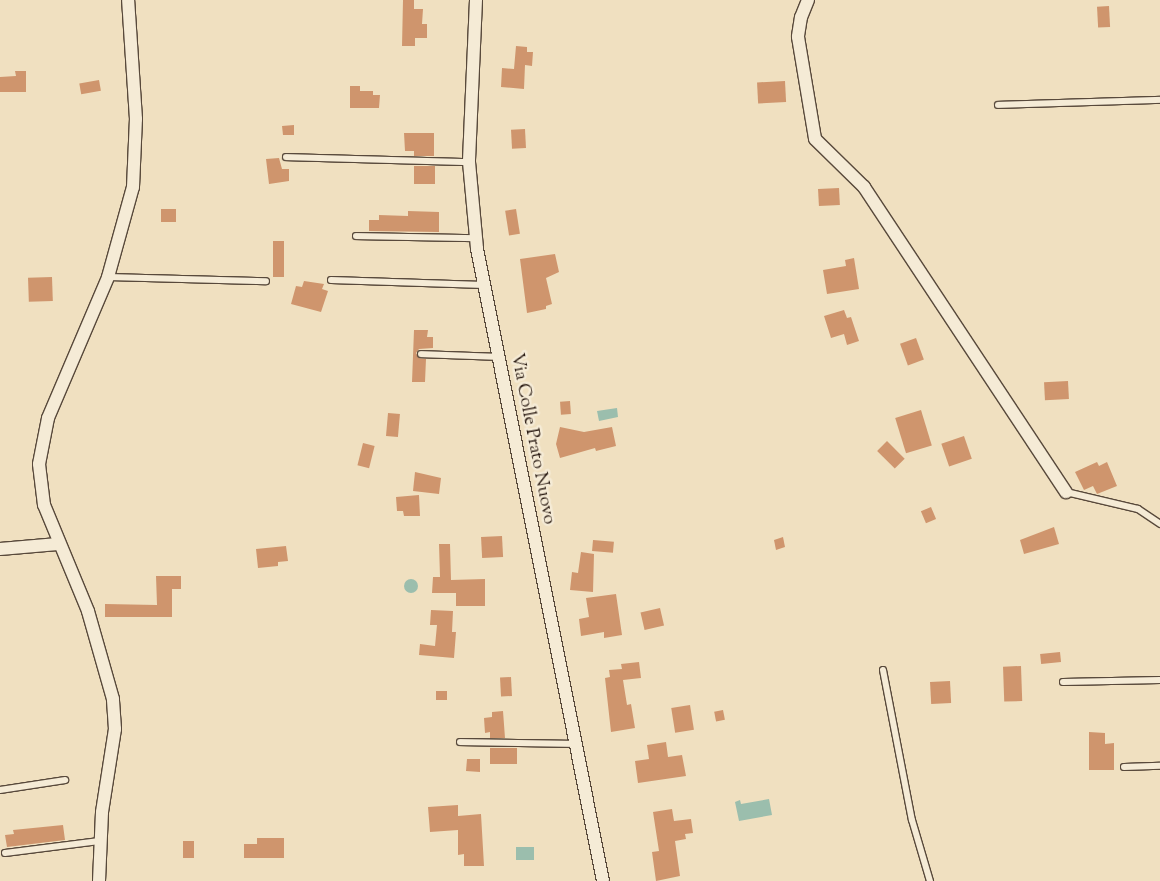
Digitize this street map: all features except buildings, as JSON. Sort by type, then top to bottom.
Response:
[{"type":"street","points":[[99,881],[99,841],[115,729],[113,700],[88,611],[58,544],[44,505],[39,464],[48,418],[108,277],[126,217],[136,157],[128,0]]},
{"type":"street","name":"Via Colle Prato Nuovo","points":[[476,0],[469,162],[475,238],[603,881]]},
{"type":"street","points":[[808,0],[801,17],[798,37],[816,140],[864,187],[1066,492]]},
{"type":"street","points":[[0,549],[58,544]]},
{"type":"lane","points":[[998,106],[1160,100]]},
{"type":"lane","points":[[286,157],[469,162]]},
{"type":"lane","points":[[356,236],[475,238]]},
{"type":"lane","points":[[108,277],[266,281]]},
{"type":"lane","points":[[331,280],[484,285]]},
{"type":"lane","points":[[421,354],[498,357]]},
{"type":"lane","points":[[1066,492],[1138,509],[1160,524]]},
{"type":"lane","points":[[883,670],[912,820],[930,881]]},
{"type":"lane","points":[[1063,682],[1160,680]]},
{"type":"lane","points":[[460,742],[576,744]]},
{"type":"lane","points":[[1124,767],[1160,766]]},
{"type":"lane","points":[[0,790],[65,780]]},
{"type":"lane","points":[[5,853],[99,841]]},
{"type":"shaded area","points":[[617,408],[618,417],[599,421],[597,411]]},
{"type":"shaded area","points":[[411,579],[416,581],[418,586],[416,591],[411,593],[406,591],[404,586],[406,581]]},
{"type":"shaded area","points":[[769,799],[772,815],[739,821],[735,802],[740,800],[741,804]]},
{"type":"shaded area","points":[[516,847],[534,847],[534,860],[516,860]]}]
